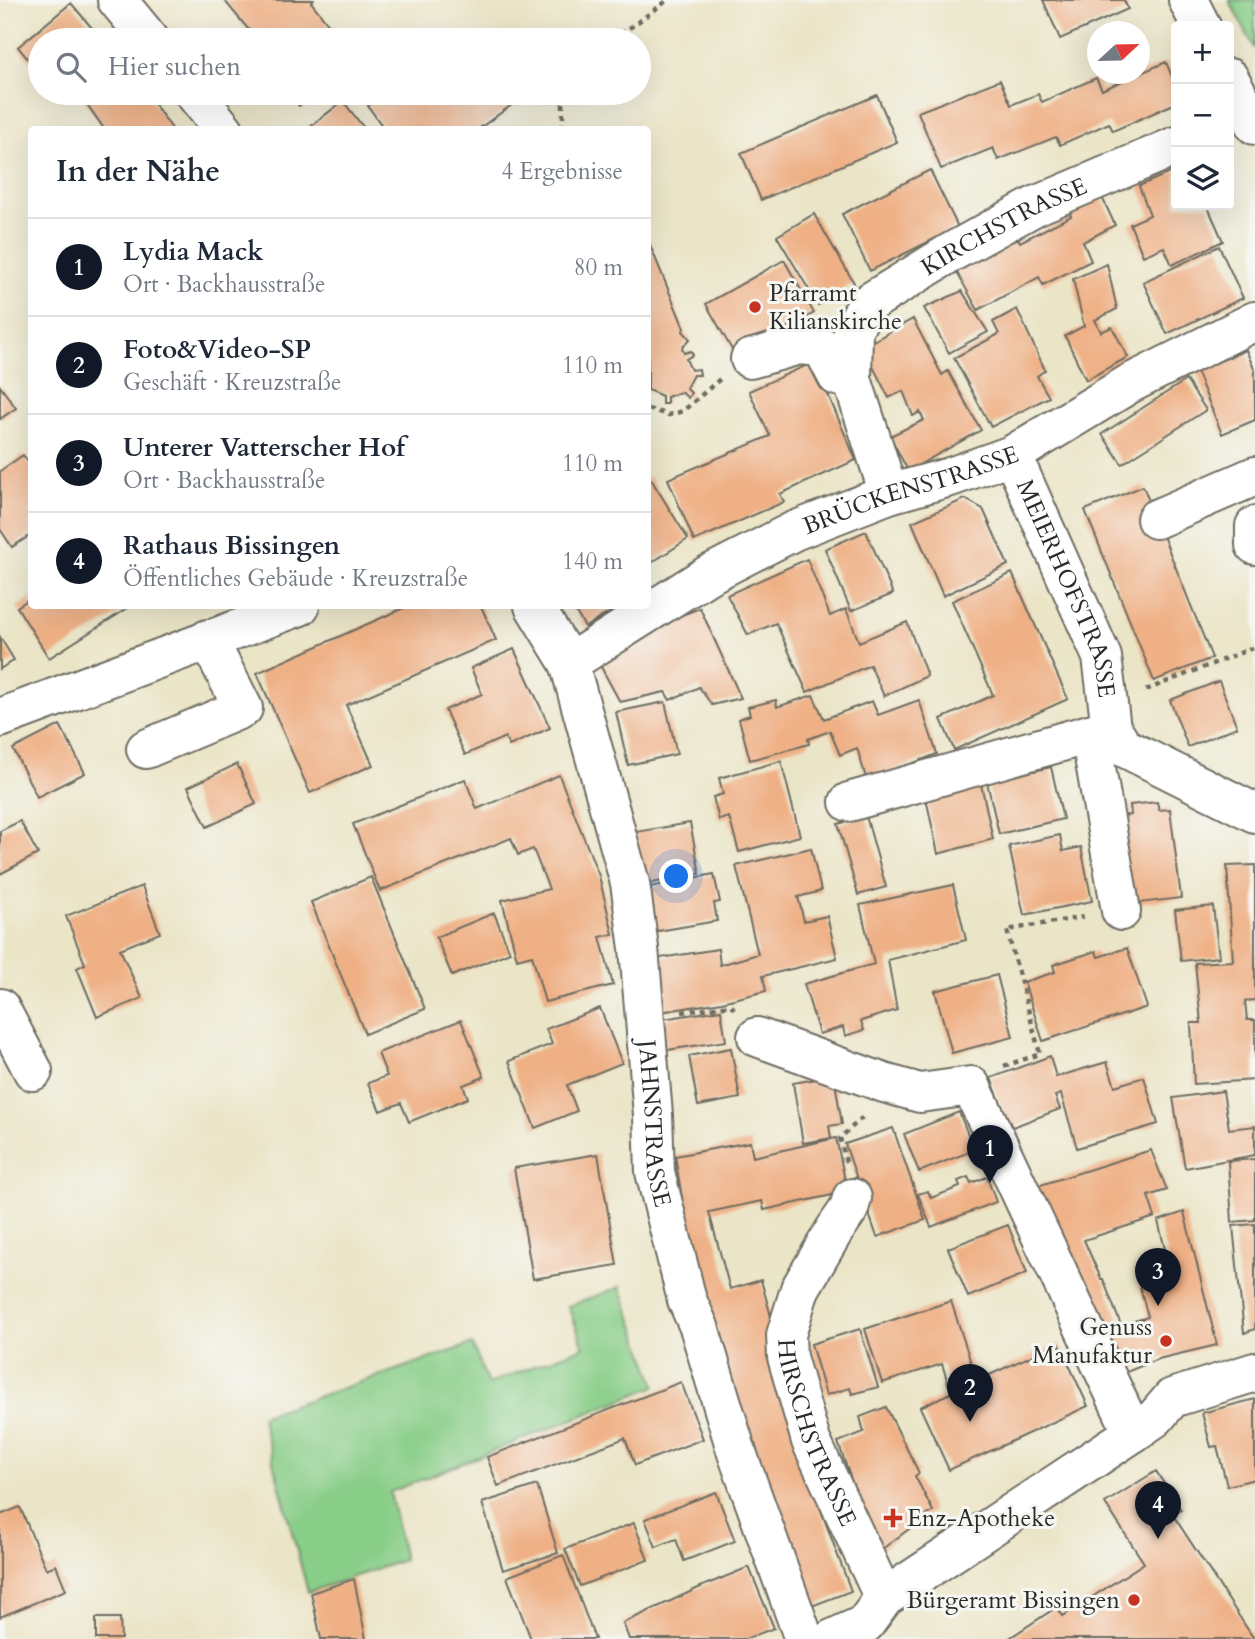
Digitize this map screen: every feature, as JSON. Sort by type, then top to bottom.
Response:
[{"type":"street","points":[[117,0],[140,28]]},
{"type":"street","points":[[1188,0],[1199,21]]},
{"type":"street","points":[[1231,84],[1244,123]]},
{"type":"street","points":[[204,105],[221,126]]},
{"type":"street","name":"KIRCHSTRASSE","points":[[889,494],[852,379],[853,330],[867,304],[1035,206],[1174,147]]},
{"type":"street","name":"BRÜCKENSTRASSE","points":[[569,663],[708,575],[794,531],[889,494],[950,477],[1012,455],[1129,384],[1255,321]]},
{"type":"street","points":[[750,359],[799,345],[822,347],[837,376],[852,379]]},
{"type":"street","name":"MEIERHOFSTRASSE","points":[[1012,455],[1101,657],[1100,731]]},
{"type":"street","points":[[1156,519],[1255,477]]},
{"type":"street","points":[[1255,526],[1255,545]]},
{"type":"street","points":[[0,718],[292,609]]},
{"type":"street","name":"JAHNSTRASSE","points":[[536,609],[569,663],[630,883],[639,948],[655,1172],[687,1300],[699,1327],[737,1453],[804,1639]]},
{"type":"street","points":[[146,749],[243,708],[208,639]]},
{"type":"street","points":[[1100,731],[1121,911]]},
{"type":"street","name":"MEIERHOFSTRASSE","points":[[849,802],[1100,731]]},
{"type":"street","name":"MEIERHOFSTRASSE","points":[[1100,731],[1123,747],[1255,813]]},
{"type":"street","points":[[0,1007],[33,1071]]},
{"type":"street","points":[[757,1037],[884,1083],[920,1093],[971,1086],[1133,1433]]},
{"type":"street","name":"HIRSCHSTRASSE","points":[[852,1198],[849,1209],[800,1289],[786,1335],[786,1357],[864,1625]]},
{"type":"street","points":[[864,1625],[1155,1418],[1172,1398],[1255,1372]]},
{"type":"path","points":[[630,28],[668,0]]},
{"type":"path","points":[[563,105],[564,126]]},
{"type":"path","points":[[651,410],[669,415],[683,411],[716,382],[750,359]]},
{"type":"path","points":[[1176,678],[1255,647]]},
{"type":"path","points":[[971,1086],[988,1070],[1040,1054],[1007,930],[1121,911]]},
{"type":"path","points":[[644,1018],[731,1005],[757,1037]]},
{"type":"path","points":[[852,1198],[840,1138],[871,1109],[884,1083]]},
{"type":"green space","points":[[1229,0],[1255,0],[1255,49]]},
{"type":"green space","points":[[620,1287],[656,1386],[390,1492],[404,1560],[308,1592],[261,1416],[472,1344],[488,1384],[584,1347],[568,1306]]},
{"type":"building","points":[[224,0],[313,0],[311,2],[332,28],[247,28]]},
{"type":"building","points":[[1043,0],[1124,0],[1128,9],[1101,21],[1087,21],[1087,27],[1060,39]]},
{"type":"building","points":[[71,3],[92,28],[41,28]]},
{"type":"building","points":[[28,39],[28,59],[18,47]]},
{"type":"building","points":[[1166,62],[1171,74],[1171,105],[1113,131],[1109,123],[1060,145],[1056,137],[998,160],[993,148],[941,169],[918,112],[1000,80],[1011,105],[1038,94],[1042,102],[1087,82],[1099,84],[1102,90],[1116,84],[1150,84],[1150,69]]},
{"type":"building","points":[[877,95],[897,142],[761,200],[741,153]]},
{"type":"building","points":[[88,105],[155,105],[170,126],[102,126]]},
{"type":"building","points":[[338,105],[346,105],[362,126],[311,126]]},
{"type":"building","points":[[512,105],[483,126],[382,126],[368,106]]},
{"type":"building","points":[[930,170],[958,227],[870,271],[842,214]]},
{"type":"building","points":[[1171,172],[1171,210],[1209,210],[1223,241],[1172,265],[1164,247],[1143,256],[1130,224],[1150,215],[1139,186]]},
{"type":"building","points":[[1101,195],[1115,225],[1083,242],[1091,261],[1043,285],[1039,277],[978,310],[956,271],[1017,237],[1020,242],[1071,216],[1069,211]]},
{"type":"building","points":[[814,214],[854,283],[818,305],[777,236]]},
{"type":"building","points":[[1219,246],[1243,298],[1167,334],[1143,282]]},
{"type":"building","points":[[651,247],[683,331],[690,339],[682,348],[684,353],[691,351],[693,355],[686,359],[691,370],[699,369],[700,375],[693,375],[686,388],[691,393],[688,398],[681,392],[667,397],[667,404],[662,404],[662,396],[651,391]]},
{"type":"building","points":[[784,260],[814,313],[736,357],[706,304]]},
{"type":"building","points":[[1107,264],[1117,309],[1095,320],[1101,332],[1112,327],[1128,357],[1086,380],[1065,336],[1084,326],[1073,279]]},
{"type":"building","points":[[962,291],[988,332],[949,353],[924,308]]},
{"type":"building","points":[[1017,309],[1045,370],[1037,376],[1049,397],[991,427],[954,358],[999,334],[993,322]]},
{"type":"building","points":[[913,319],[942,375],[948,371],[981,430],[908,471],[890,436],[924,420],[920,412],[913,416],[903,391],[889,398],[863,347]]},
{"type":"building","points":[[1246,350],[1255,371],[1255,420],[1222,434],[1196,371]]},
{"type":"building","points":[[814,362],[856,460],[780,494],[784,502],[694,541],[668,479],[770,436],[749,391]]},
{"type":"building","points":[[1186,380],[1206,410],[1122,464],[1102,434]]},
{"type":"building","points":[[0,386],[16,408],[0,419]]},
{"type":"building","points":[[23,455],[28,462],[28,537],[12,547],[0,529],[0,471]]},
{"type":"building","points":[[651,479],[688,539],[651,563]]},
{"type":"building","points":[[1143,486],[1212,658],[1154,681],[1085,510]]},
{"type":"building","points":[[965,499],[983,509],[1008,565],[943,596],[912,522]]},
{"type":"building","points":[[866,531],[893,594],[851,611],[825,549]]},
{"type":"building","points":[[807,559],[830,616],[846,609],[859,642],[907,622],[927,676],[884,696],[870,665],[807,692],[776,623],[748,635],[727,595]]},
{"type":"building","points":[[1012,573],[1068,699],[954,750],[941,719],[993,695],[952,601]]},
{"type":"building","points":[[28,600],[28,609],[126,609],[49,658],[17,607]]},
{"type":"building","points":[[700,608],[741,698],[712,705],[699,687],[670,700],[665,692],[620,702],[601,667],[606,655],[633,634]]},
{"type":"building","points":[[401,609],[482,609],[496,640],[346,705],[373,765],[310,793],[257,673]]},
{"type":"building","points":[[574,609],[615,609],[585,627]]},
{"type":"building","points":[[0,637],[14,660],[0,669]]},
{"type":"building","points":[[514,649],[550,728],[509,746],[505,737],[465,755],[445,710],[482,694],[471,668]]},
{"type":"building","points":[[1219,681],[1237,727],[1188,747],[1170,700]]},
{"type":"building","points":[[813,695],[824,719],[872,701],[878,715],[919,700],[937,754],[867,781],[857,748],[840,755],[830,731],[808,739],[809,744],[750,760],[739,719],[750,715],[748,707],[776,700],[777,707]]},
{"type":"building","points":[[665,702],[677,754],[628,765],[616,712]]},
{"type":"building","points":[[60,725],[85,773],[37,797],[13,749]]},
{"type":"building","points":[[781,761],[800,836],[739,852],[729,817],[719,820],[713,797],[723,794],[719,778]]},
{"type":"building","points":[[237,764],[256,804],[207,827],[188,787]]},
{"type":"building","points":[[1051,767],[1063,819],[999,834],[987,782]]},
{"type":"building","points":[[559,775],[599,876],[613,934],[600,937],[613,985],[545,1002],[532,955],[517,959],[502,900],[549,889],[533,849],[518,855],[511,838],[380,891],[353,824],[465,779],[477,809]]},
{"type":"building","points":[[981,784],[993,839],[938,854],[926,798]]},
{"type":"building","points":[[1157,802],[1159,810],[1170,809],[1181,898],[1131,904],[1120,816],[1131,815],[1130,805]]},
{"type":"building","points":[[866,816],[886,887],[858,895],[838,824]]},
{"type":"building","points":[[20,821],[38,854],[0,874],[0,831]]},
{"type":"building","points":[[690,823],[700,874],[646,884],[636,832]]},
{"type":"building","points":[[1060,835],[1063,851],[1081,847],[1092,901],[1024,915],[1009,846]]},
{"type":"building","points":[[811,848],[821,891],[798,897],[804,921],[827,916],[837,958],[763,976],[766,991],[722,1002],[660,1012],[654,959],[718,949],[720,965],[758,954],[736,866]]},
{"type":"building","points":[[1255,865],[1255,1000],[1245,1001],[1247,1020],[1255,1020],[1255,1080],[1194,1084],[1191,1023],[1201,1023],[1195,963],[1233,961],[1227,866]]},
{"type":"building","points":[[714,874],[720,902],[714,903],[717,921],[652,932],[645,888]]},
{"type":"building","points":[[371,877],[425,1009],[365,1034],[311,902]]},
{"type":"building","points":[[953,885],[966,940],[888,960],[897,1010],[861,1021],[864,1030],[845,1036],[843,1027],[819,1034],[804,984],[874,964],[860,905]]},
{"type":"building","points":[[142,886],[160,933],[120,949],[142,998],[97,1017],[77,968],[85,964],[66,916]]},
{"type":"building","points":[[1213,906],[1219,957],[1181,961],[1175,910]]},
{"type":"building","points":[[494,913],[510,952],[452,976],[436,937]]},
{"type":"building","points":[[1127,948],[1147,1007],[1043,1041],[1024,982],[1055,972],[1053,965],[1096,951],[1098,957]]},
{"type":"building","points":[[997,975],[1013,1037],[952,1053],[935,991]]},
{"type":"building","points":[[600,1008],[622,1063],[567,1085],[577,1111],[535,1128],[509,1061],[552,1044],[546,1029]]},
{"type":"building","points":[[721,1010],[726,1041],[667,1050],[662,1019]]},
{"type":"building","points":[[461,1020],[484,1077],[463,1085],[468,1098],[409,1122],[401,1103],[380,1111],[368,1083],[387,1076],[378,1053]]},
{"type":"building","points":[[731,1048],[740,1098],[698,1106],[689,1056]]},
{"type":"building","points":[[1050,1056],[1056,1077],[1107,1062],[1115,1086],[1144,1077],[1158,1124],[1077,1148],[1061,1094],[1055,1096],[1060,1109],[1010,1128],[991,1078]]},
{"type":"building","points":[[834,1076],[842,1124],[829,1126],[831,1138],[803,1143],[793,1083]]},
{"type":"building","points":[[1223,1091],[1229,1129],[1255,1126],[1255,1155],[1185,1168],[1173,1098]]},
{"type":"building","points":[[959,1112],[974,1150],[919,1172],[904,1134]]},
{"type":"building","points":[[893,1128],[925,1220],[877,1237],[845,1144]]},
{"type":"building","points":[[836,1138],[846,1185],[841,1193],[764,1210],[762,1201],[709,1212],[730,1289],[761,1280],[779,1346],[799,1451],[851,1591],[804,1609],[705,1296],[685,1216],[675,1156],[750,1142],[753,1157]]},
{"type":"building","points":[[1151,1150],[1167,1190],[1148,1196],[1155,1217],[1084,1240],[1121,1325],[1148,1317],[1135,1269],[1168,1261],[1158,1221],[1184,1212],[1217,1345],[1158,1359],[1117,1376],[1034,1187]]},
{"type":"building","points":[[598,1154],[617,1265],[533,1279],[514,1168]]},
{"type":"building","points":[[1255,1159],[1255,1220],[1232,1222],[1228,1161]]},
{"type":"building","points":[[968,1177],[971,1183],[987,1177],[996,1202],[931,1227],[918,1194],[928,1191],[931,1198],[960,1187],[958,1181]]},
{"type":"building","points":[[1255,1224],[1255,1329],[1244,1333],[1233,1226]]},
{"type":"building","points":[[1008,1225],[1027,1273],[968,1297],[948,1248]]},
{"type":"building","points":[[951,1301],[976,1378],[949,1386],[942,1364],[882,1383],[865,1329]]},
{"type":"building","points":[[860,1329],[878,1387],[852,1394],[850,1388],[826,1395],[811,1344]]},
{"type":"building","points":[[1059,1343],[1088,1406],[949,1470],[920,1407]]},
{"type":"building","points":[[681,1382],[703,1439],[635,1465],[625,1438],[498,1486],[487,1457]]},
{"type":"building","points":[[1255,1399],[1255,1479],[1227,1486],[1217,1446],[1211,1447],[1202,1413]]},
{"type":"building","points":[[886,1407],[919,1473],[915,1476],[933,1511],[877,1553],[838,1442],[864,1432],[860,1417]]},
{"type":"building","points":[[1156,1471],[1181,1510],[1173,1515],[1254,1639],[1008,1639],[1057,1607],[1063,1616],[1144,1563],[1105,1503]]},
{"type":"building","points":[[537,1485],[558,1553],[503,1570],[482,1503]]},
{"type":"building","points":[[716,1492],[735,1541],[684,1561],[676,1539],[656,1547],[645,1519]]},
{"type":"building","points":[[20,1507],[46,1569],[56,1565],[66,1590],[0,1617],[0,1515]]},
{"type":"building","points":[[634,1523],[648,1560],[580,1586],[565,1549]]},
{"type":"building","points":[[563,1555],[595,1639],[531,1639],[507,1577]]},
{"type":"building","points":[[749,1567],[774,1628],[745,1639],[629,1639],[623,1623]]},
{"type":"building","points":[[354,1579],[366,1639],[321,1639],[311,1593]]},
{"type":"building","points":[[96,1618],[120,1618],[121,1639],[96,1639]]},
{"type":"place","name":"Pfarramt Kilianskirche","points":[[755,307]]},
{"type":"place","name":"Lydia Mack","points":[[990,1183]]},
{"type":"place","name":"Unterer Vatterscher Hof","points":[[1158,1306]]},
{"type":"place","name":"Genuss Manufaktur","points":[[1166,1341]]},
{"type":"place","name":"Foto&Video-SP","points":[[970,1422]]},
{"type":"place","name":"Enz-Apotheke","points":[[893,1518]]},
{"type":"place","name":"Rathaus Bissingen","points":[[1158,1539]]},
{"type":"place","name":"Bürgeramt Bissingen","points":[[1134,1600]]}]
